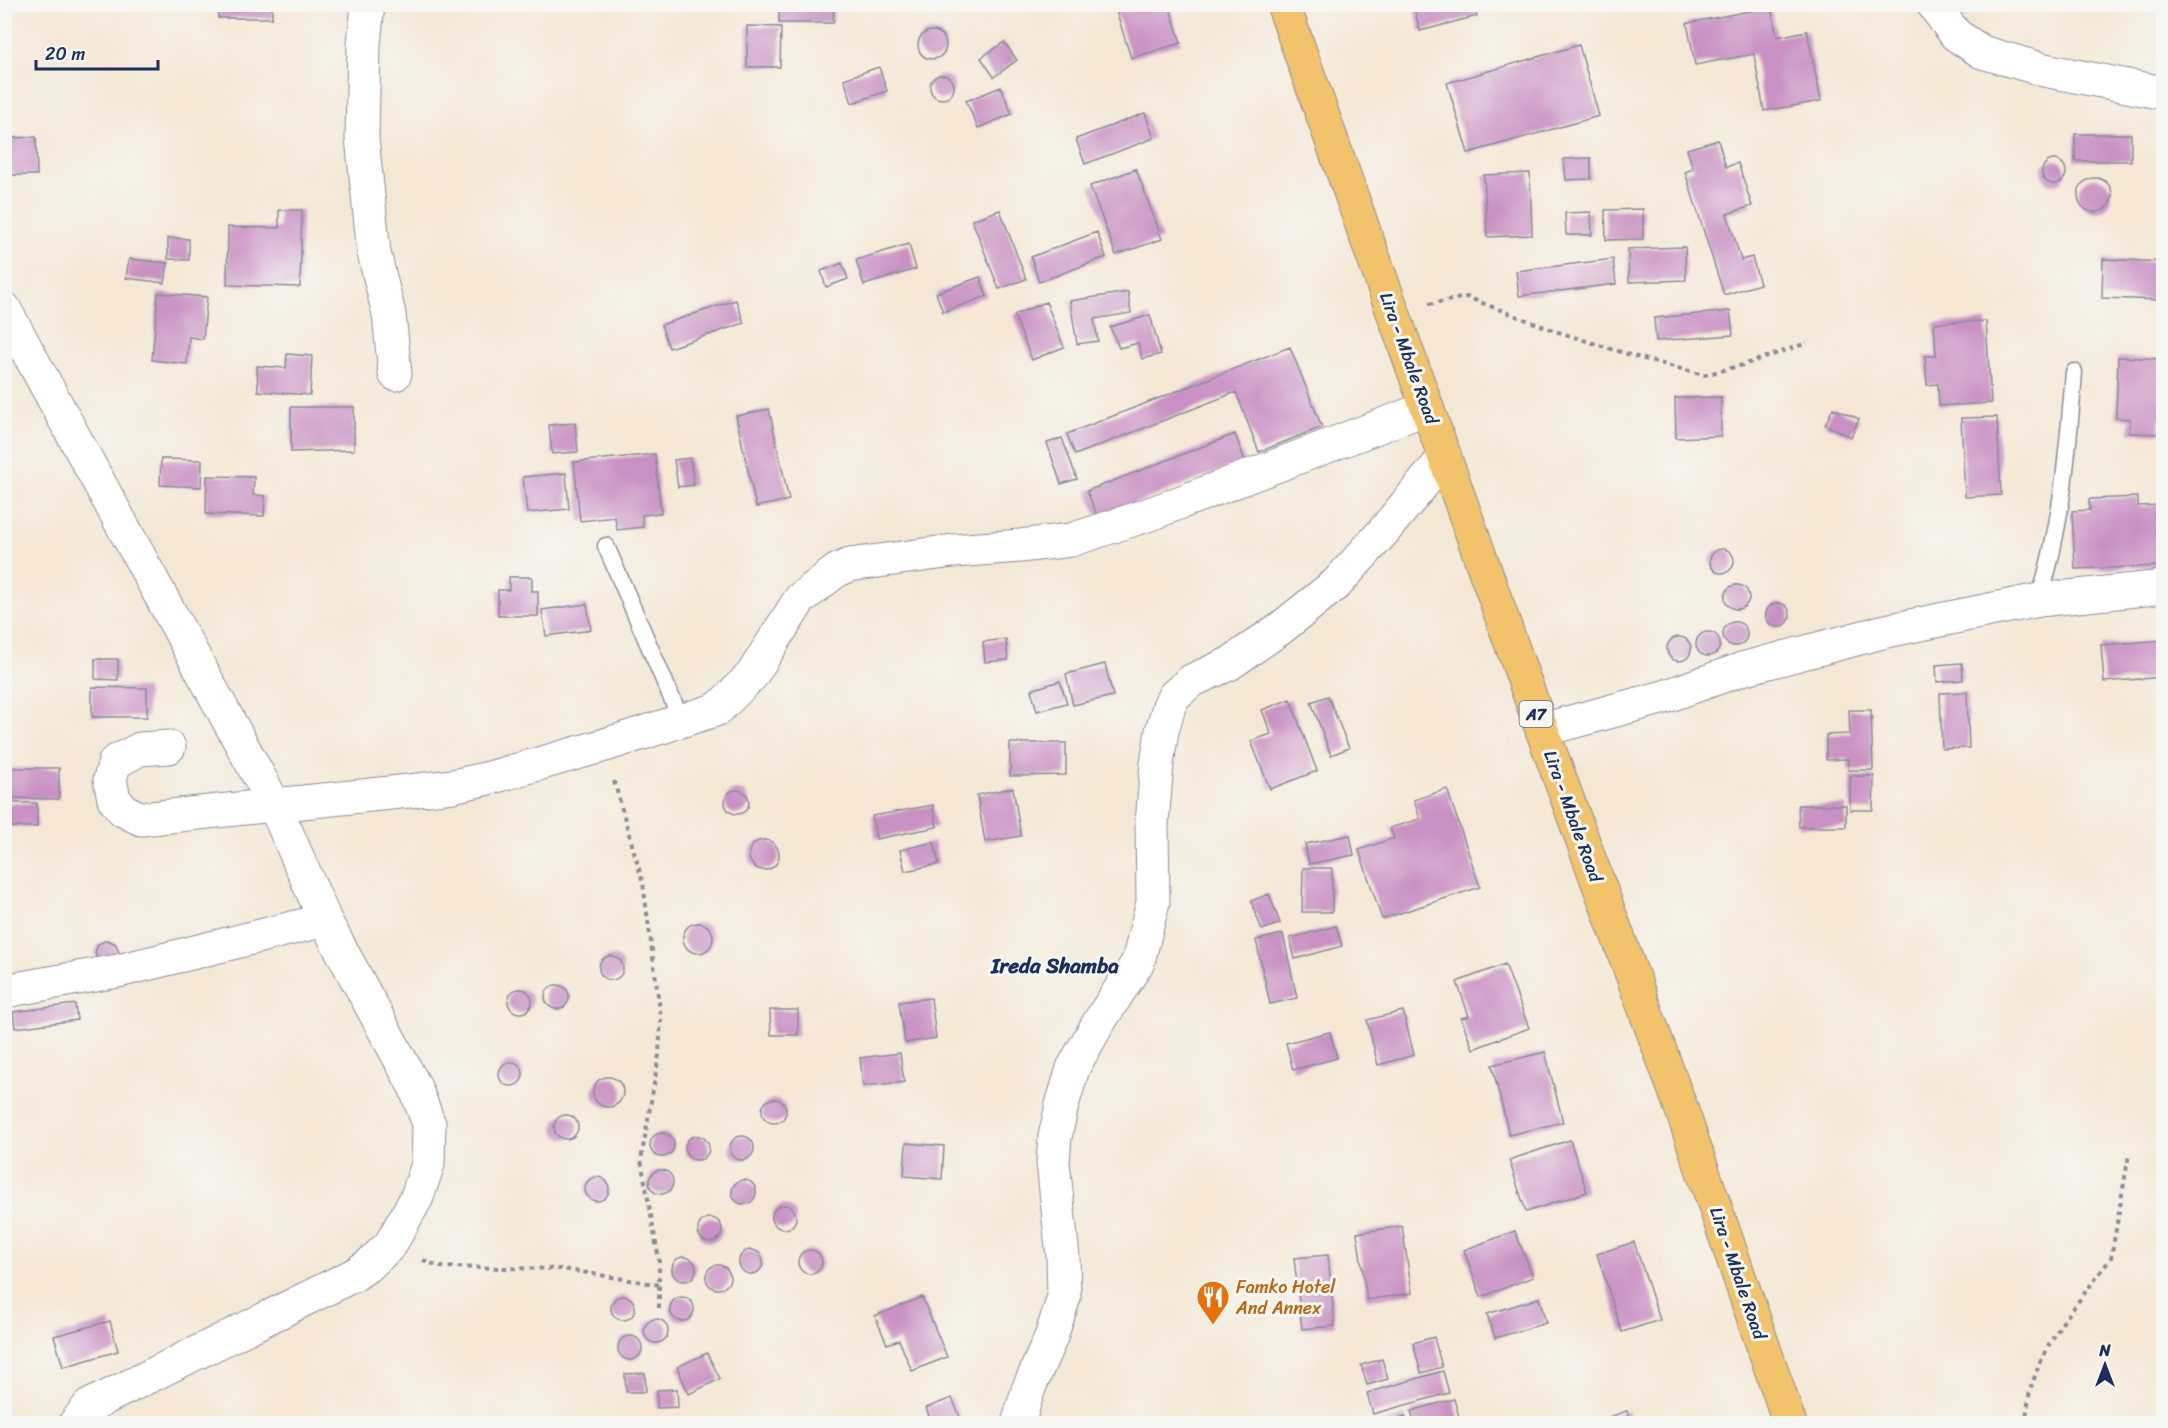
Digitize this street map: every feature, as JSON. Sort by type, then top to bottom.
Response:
[{"type":"main road","name":"Lira - Mbale Road","points":[[1283,4],[1542,730],[1680,1105],[1790,1424]]},
{"type":"street","points":[[368,4],[364,44],[362,138],[374,253],[389,314],[395,374]]},
{"type":"street","points":[[1933,4],[1956,35],[1982,52],[2044,70],[2163,93]]},
{"type":"street","points":[[4,308],[274,804],[325,920],[415,1087],[429,1124],[428,1164],[417,1197],[390,1245],[370,1264],[354,1275],[88,1406],[75,1424]]},
{"type":"street","points":[[169,747],[140,749],[115,762],[110,779],[114,799],[123,810],[141,819],[453,786],[605,746],[718,709],[752,675],[800,599],[829,576],[849,565],[953,551],[1071,540],[1150,513],[1427,408]]},
{"type":"street","points":[[1018,1424],[1028,1390],[1051,1337],[1064,1297],[1063,1257],[1053,1162],[1055,1137],[1062,1105],[1073,1068],[1142,952],[1153,902],[1152,824],[1162,731],[1169,706],[1174,696],[1191,681],[1229,664],[1281,628],[1337,584],[1444,457]]},
{"type":"street","points":[[1542,730],[1664,697],[1742,669],[1908,626],[2039,600],[2163,587]]},
{"type":"street","points":[[4,991],[118,971],[325,920]]},
{"type":"lane","points":[[2039,600],[2050,563],[2066,474],[2074,372]]},
{"type":"lane","points":[[606,546],[682,722]]},
{"type":"path","points":[[1392,311],[1467,297],[1566,334],[1640,358],[1704,375],[1743,365],[1807,343]]},
{"type":"path","points":[[605,746],[643,883],[661,1018],[659,1055],[641,1160],[659,1260],[659,1308]]},
{"type":"path","points":[[2025,1424],[2030,1390],[2041,1359],[2060,1326],[2111,1258],[2129,1154]]},
{"type":"path","points":[[390,1245],[440,1267],[563,1269],[660,1285]]},
{"type":"building","points":[[218,4],[272,4],[272,18],[218,18]]},
{"type":"building","points":[[779,4],[834,4],[833,23],[779,23]]},
{"type":"building","points":[[1114,4],[1169,4],[1181,43],[1131,58]]},
{"type":"building","points":[[1413,4],[1474,4],[1477,16],[1420,31]]},
{"type":"building","points":[[1771,7],[1777,37],[1807,31],[1821,101],[1764,111],[1754,54],[1695,65],[1687,23]]},
{"type":"building","points":[[747,26],[781,27],[780,67],[747,67]]},
{"type":"building","points":[[932,31],[942,35],[946,45],[942,55],[932,59],[922,55],[918,45],[922,35]]},
{"type":"building","points":[[1004,42],[1017,60],[994,77],[981,58]]},
{"type":"building","points":[[1579,45],[1599,116],[1468,153],[1447,83]]},
{"type":"building","points":[[879,67],[887,91],[852,103],[844,79]]},
{"type":"building","points":[[942,75],[950,79],[954,87],[950,95],[942,99],[934,95],[930,87],[934,79]]},
{"type":"building","points":[[1001,87],[1012,114],[978,128],[966,101]]},
{"type":"building","points":[[1145,113],[1154,138],[1085,164],[1076,139]]},
{"type":"building","points":[[2075,134],[2131,134],[2131,161],[2075,161]]},
{"type":"building","points":[[36,137],[37,175],[11,175],[10,138]]},
{"type":"building","points":[[1718,140],[1726,167],[1738,163],[1752,206],[1727,214],[1741,260],[1752,257],[1760,284],[1724,295],[1685,172],[1693,169],[1687,149]]},
{"type":"building","points":[[1591,158],[1591,179],[1566,180],[1564,159]]},
{"type":"building","points":[[2054,160],[2063,163],[2066,172],[2063,181],[2054,184],[2045,181],[2042,172],[2045,163]]},
{"type":"building","points":[[1136,169],[1162,239],[1116,255],[1090,186]]},
{"type":"building","points":[[1530,173],[1532,235],[1487,237],[1484,175]]},
{"type":"building","points":[[2095,178],[2107,183],[2112,195],[2107,207],[2095,212],[2083,207],[2078,195],[2083,183]]},
{"type":"building","points":[[1643,209],[1643,239],[1606,240],[1605,210]]},
{"type":"building","points":[[279,210],[302,210],[300,287],[227,285],[228,227],[279,228]]},
{"type":"building","points":[[1000,210],[1026,279],[999,289],[972,220]]},
{"type":"building","points":[[1591,212],[1592,235],[1566,235],[1565,213]]},
{"type":"building","points":[[1097,232],[1106,257],[1039,282],[1031,257]]},
{"type":"building","points":[[168,238],[189,239],[189,260],[168,259]]},
{"type":"building","points":[[909,244],[916,269],[864,285],[856,260]]},
{"type":"building","points":[[1685,247],[1686,280],[1629,282],[1628,249]]},
{"type":"building","points":[[129,259],[168,263],[165,283],[126,278]]},
{"type":"building","points":[[1613,259],[1616,284],[1519,296],[1516,271]]},
{"type":"building","points":[[2103,259],[2164,262],[2164,300],[2102,298]]},
{"type":"building","points":[[842,263],[848,279],[826,287],[821,271]]},
{"type":"building","points":[[980,277],[987,296],[943,312],[936,293]]},
{"type":"building","points":[[1128,292],[1131,313],[1094,319],[1098,341],[1077,344],[1070,301]]},
{"type":"building","points":[[158,293],[207,297],[203,339],[189,337],[187,364],[152,360]]},
{"type":"building","points":[[736,300],[744,323],[669,348],[661,325]]},
{"type":"building","points":[[1046,302],[1064,347],[1032,360],[1014,315]]},
{"type":"building","points":[[1730,311],[1733,335],[1656,341],[1654,318]]},
{"type":"building","points":[[1150,315],[1161,354],[1142,359],[1138,343],[1119,348],[1110,327]]},
{"type":"building","points":[[1986,321],[1991,403],[1939,406],[1938,384],[1927,385],[1925,356],[1936,356],[1934,323]]},
{"type":"building","points":[[1290,347],[1322,427],[1259,452],[1236,392],[1075,455],[1067,434]]},
{"type":"building","points":[[287,354],[312,356],[310,395],[258,391],[257,366],[286,368]]},
{"type":"building","points":[[2118,357],[2164,359],[2164,420],[2160,419],[2159,434],[2129,433],[2130,419],[2116,418]]},
{"type":"building","points":[[1721,397],[1721,436],[1676,438],[1675,398]]},
{"type":"building","points":[[291,407],[354,407],[354,450],[291,452]]},
{"type":"building","points":[[1833,408],[1859,419],[1851,437],[1825,425]]},
{"type":"building","points":[[769,409],[789,500],[756,507],[736,416]]},
{"type":"building","points":[[1997,417],[2001,495],[1965,497],[1961,418]]},
{"type":"building","points":[[575,423],[578,452],[552,454],[549,425]]},
{"type":"building","points":[[1235,434],[1245,461],[1098,518],[1087,491]]},
{"type":"building","points":[[1062,438],[1077,479],[1061,484],[1047,443]]},
{"type":"building","points":[[655,454],[661,513],[642,515],[643,527],[617,530],[615,517],[580,521],[574,462]]},
{"type":"building","points":[[690,458],[694,485],[678,487],[674,460]]},
{"type":"building","points":[[161,459],[202,460],[201,487],[160,485]]},
{"type":"building","points":[[566,473],[569,509],[527,513],[523,477]]},
{"type":"building","points":[[207,476],[254,477],[253,495],[265,496],[264,516],[206,514]]},
{"type":"building","points":[[2138,497],[2138,506],[2164,505],[2164,566],[2075,569],[2072,511],[2090,510],[2089,499]]},
{"type":"building","points":[[1722,549],[1731,552],[1734,561],[1731,570],[1722,573],[1713,570],[1710,561],[1713,552]]},
{"type":"building","points":[[509,577],[532,577],[532,591],[538,591],[538,616],[498,616],[498,590],[509,590]]},
{"type":"building","points":[[1737,585],[1742,586],[1748,592],[1748,602],[1742,608],[1737,609],[1732,608],[1726,602],[1725,597],[1726,592],[1732,586]]},
{"type":"building","points":[[1778,603],[1787,606],[1790,615],[1787,624],[1778,627],[1769,624],[1766,615],[1769,606]]},
{"type":"building","points":[[587,604],[591,630],[546,636],[542,610]]},
{"type":"building","points":[[1735,622],[1744,625],[1747,634],[1744,643],[1735,646],[1726,643],[1723,634],[1726,625]]},
{"type":"building","points":[[1708,632],[1717,635],[1720,644],[1717,653],[1708,656],[1699,653],[1696,644],[1699,635]]},
{"type":"building","points":[[1679,637],[1688,640],[1691,649],[1688,658],[1679,661],[1670,658],[1667,649],[1670,640]]},
{"type":"building","points":[[1006,639],[1008,660],[985,662],[983,642]]},
{"type":"building","points":[[2164,640],[2164,677],[2104,682],[2101,645]]},
{"type":"building","points":[[95,659],[118,659],[118,680],[95,679]]},
{"type":"building","points":[[1962,663],[1963,680],[1937,682],[1936,665]]},
{"type":"building","points":[[1105,664],[1113,696],[1073,705],[1066,674]]},
{"type":"building","points":[[1060,681],[1067,703],[1037,711],[1031,690]]},
{"type":"building","points":[[92,687],[147,688],[147,717],[92,717]]},
{"type":"building","points":[[1967,692],[1969,748],[1942,749],[1940,693]]},
{"type":"building","points":[[1328,696],[1349,748],[1331,755],[1311,702]]},
{"type":"building","points":[[1290,699],[1317,771],[1270,789],[1251,741],[1271,734],[1262,710]]},
{"type":"building","points":[[1849,710],[1871,710],[1873,770],[1848,770],[1848,759],[1826,760],[1826,735],[1850,734]]},
{"type":"building","points":[[1010,743],[1066,743],[1066,775],[1010,776]]},
{"type":"building","points":[[4,768],[59,768],[59,799],[4,798]]},
{"type":"building","points":[[1850,776],[1874,776],[1873,810],[1850,810]]},
{"type":"building","points":[[1013,788],[1021,836],[985,842],[977,795]]},
{"type":"building","points":[[1447,789],[1480,887],[1382,919],[1359,850],[1394,838],[1390,828],[1420,819],[1414,800]]},
{"type":"building","points":[[737,790],[745,794],[749,802],[745,810],[737,814],[729,810],[725,802],[729,794]]},
{"type":"building","points":[[4,803],[37,803],[37,827],[4,827]]},
{"type":"building","points":[[933,805],[937,827],[876,839],[872,816]]},
{"type":"building","points":[[1798,805],[1846,805],[1846,827],[1799,827]]},
{"type":"building","points":[[1350,835],[1354,855],[1309,864],[1305,844]]},
{"type":"building","points":[[764,840],[770,841],[778,849],[778,861],[770,869],[764,870],[758,869],[750,861],[749,855],[750,849],[758,841]]},
{"type":"building","points":[[934,842],[939,864],[905,871],[900,850]]},
{"type":"building","points":[[1303,868],[1332,868],[1332,912],[1302,912]]},
{"type":"building","points":[[1269,894],[1280,923],[1262,930],[1251,901]]},
{"type":"building","points":[[698,923],[709,927],[713,938],[709,949],[698,953],[687,949],[683,938],[687,927]]},
{"type":"building","points":[[1336,926],[1342,946],[1295,959],[1290,938]]},
{"type":"building","points":[[1283,934],[1297,998],[1270,1004],[1256,940]]},
{"type":"building","points":[[107,940],[116,944],[119,953],[116,961],[98,961],[95,953],[98,944]]},
{"type":"building","points":[[611,956],[619,960],[623,968],[619,976],[611,980],[603,976],[599,968],[603,960]]},
{"type":"building","points":[[1505,964],[1529,1028],[1473,1049],[1461,1018],[1469,1016],[1457,982]]},
{"type":"building","points":[[557,985],[565,989],[569,997],[565,1005],[557,1009],[549,1005],[545,997],[549,989]]},
{"type":"building","points":[[520,989],[528,993],[532,1001],[528,1009],[520,1013],[512,1009],[508,1001],[512,993]]},
{"type":"building","points":[[931,998],[936,1038],[905,1043],[899,1002]]},
{"type":"building","points":[[75,1004],[77,1020],[15,1028],[13,1012]]},
{"type":"building","points":[[770,1010],[798,1010],[798,1035],[771,1035]]},
{"type":"building","points":[[1403,1011],[1414,1055],[1378,1065],[1367,1020]]},
{"type":"building","points":[[1330,1032],[1337,1058],[1293,1070],[1286,1043]]},
{"type":"building","points":[[1545,1052],[1563,1122],[1509,1135],[1492,1065]]},
{"type":"building","points":[[900,1053],[904,1082],[863,1086],[860,1058]]},
{"type":"building","points":[[511,1062],[519,1066],[523,1074],[519,1082],[511,1086],[503,1082],[499,1074],[503,1066]]},
{"type":"building","points":[[608,1077],[614,1078],[622,1086],[622,1098],[614,1106],[608,1107],[602,1106],[594,1098],[593,1092],[594,1086],[602,1078]]},
{"type":"building","points":[[774,1099],[782,1103],[786,1111],[782,1119],[774,1123],[766,1119],[762,1111],[766,1103]]},
{"type":"building","points":[[566,1115],[574,1119],[578,1127],[574,1135],[566,1139],[558,1135],[554,1127],[558,1119]]},
{"type":"building","points":[[662,1133],[670,1137],[674,1145],[670,1153],[662,1157],[654,1153],[650,1145],[654,1137]]},
{"type":"building","points":[[697,1136],[705,1140],[709,1148],[705,1156],[697,1160],[689,1156],[685,1148],[689,1140]]},
{"type":"building","points":[[742,1136],[750,1140],[754,1148],[750,1156],[742,1160],[734,1156],[730,1148],[734,1140]]},
{"type":"building","points":[[1570,1140],[1587,1192],[1526,1212],[1509,1160]]},
{"type":"building","points":[[906,1143],[944,1146],[942,1179],[904,1176]]},
{"type":"building","points":[[661,1170],[669,1174],[673,1182],[669,1190],[661,1194],[653,1190],[649,1182],[653,1174]]},
{"type":"building","points":[[597,1177],[605,1181],[609,1189],[605,1197],[597,1201],[589,1197],[585,1189],[589,1181]]},
{"type":"building","points":[[744,1180],[752,1184],[756,1192],[752,1200],[744,1204],[736,1200],[732,1192],[736,1184]]},
{"type":"building","points":[[784,1205],[792,1209],[796,1217],[792,1225],[784,1229],[776,1225],[772,1217],[776,1209]]},
{"type":"building","points":[[710,1218],[718,1222],[722,1230],[718,1238],[710,1242],[702,1238],[698,1230],[702,1222]]},
{"type":"building","points":[[1402,1226],[1412,1293],[1367,1300],[1357,1233]]},
{"type":"building","points":[[1515,1231],[1533,1277],[1481,1297],[1464,1250]]},
{"type":"building","points":[[1634,1242],[1660,1320],[1622,1332],[1597,1254]]},
{"type":"building","points":[[751,1250],[759,1254],[763,1262],[759,1270],[751,1274],[743,1270],[739,1262],[743,1254]]},
{"type":"building","points":[[810,1250],[818,1254],[822,1262],[818,1270],[810,1274],[802,1270],[798,1262],[802,1254]]},
{"type":"building","points":[[1328,1255],[1335,1326],[1302,1329],[1294,1258]]},
{"type":"building","points":[[684,1257],[692,1261],[696,1269],[692,1277],[684,1281],[676,1277],[672,1269],[676,1261]]},
{"type":"building","points":[[718,1265],[726,1269],[730,1277],[726,1285],[718,1289],[710,1285],[706,1277],[710,1269]]},
{"type":"building","points":[[623,1296],[631,1300],[635,1308],[631,1316],[623,1320],[615,1316],[611,1308],[615,1300]]},
{"type":"building","points":[[682,1297],[690,1301],[694,1309],[690,1317],[682,1321],[674,1317],[670,1309],[674,1301]]},
{"type":"building","points":[[922,1297],[947,1357],[912,1371],[899,1340],[887,1344],[875,1316]]},
{"type":"building","points":[[1539,1298],[1546,1323],[1495,1338],[1487,1314]]},
{"type":"building","points":[[656,1319],[664,1323],[668,1331],[664,1339],[656,1343],[648,1339],[644,1331],[648,1323]]},
{"type":"building","points":[[110,1321],[118,1351],[63,1367],[54,1336]]},
{"type":"building","points":[[630,1336],[638,1340],[642,1348],[638,1356],[630,1360],[622,1356],[618,1348],[622,1340]]},
{"type":"building","points":[[1434,1337],[1442,1367],[1421,1373],[1413,1343]]},
{"type":"building","points":[[707,1353],[720,1379],[689,1394],[677,1367]]},
{"type":"building","points":[[1382,1359],[1388,1379],[1367,1385],[1361,1365]]},
{"type":"building","points":[[1443,1371],[1449,1393],[1373,1414],[1367,1393]]},
{"type":"building","points":[[645,1373],[646,1392],[626,1392],[625,1374]]},
{"type":"building","points":[[677,1389],[678,1407],[657,1408],[657,1390]]},
{"type":"building","points":[[952,1398],[963,1424],[932,1424],[926,1408]]},
{"type":"building","points":[[1454,1399],[1461,1424],[1415,1424],[1411,1411]]},
{"type":"building","points":[[1627,1411],[1631,1424],[1591,1424],[1591,1423]]},
{"type":"building","points":[[1405,1416],[1407,1424],[1383,1424],[1383,1423]]},
{"type":"place","name":"Famko Hotel And Annex","points":[[1213,1326]]},
{"type":"district","name":"Ireda Shamba","points":[[1055,966]]}]
